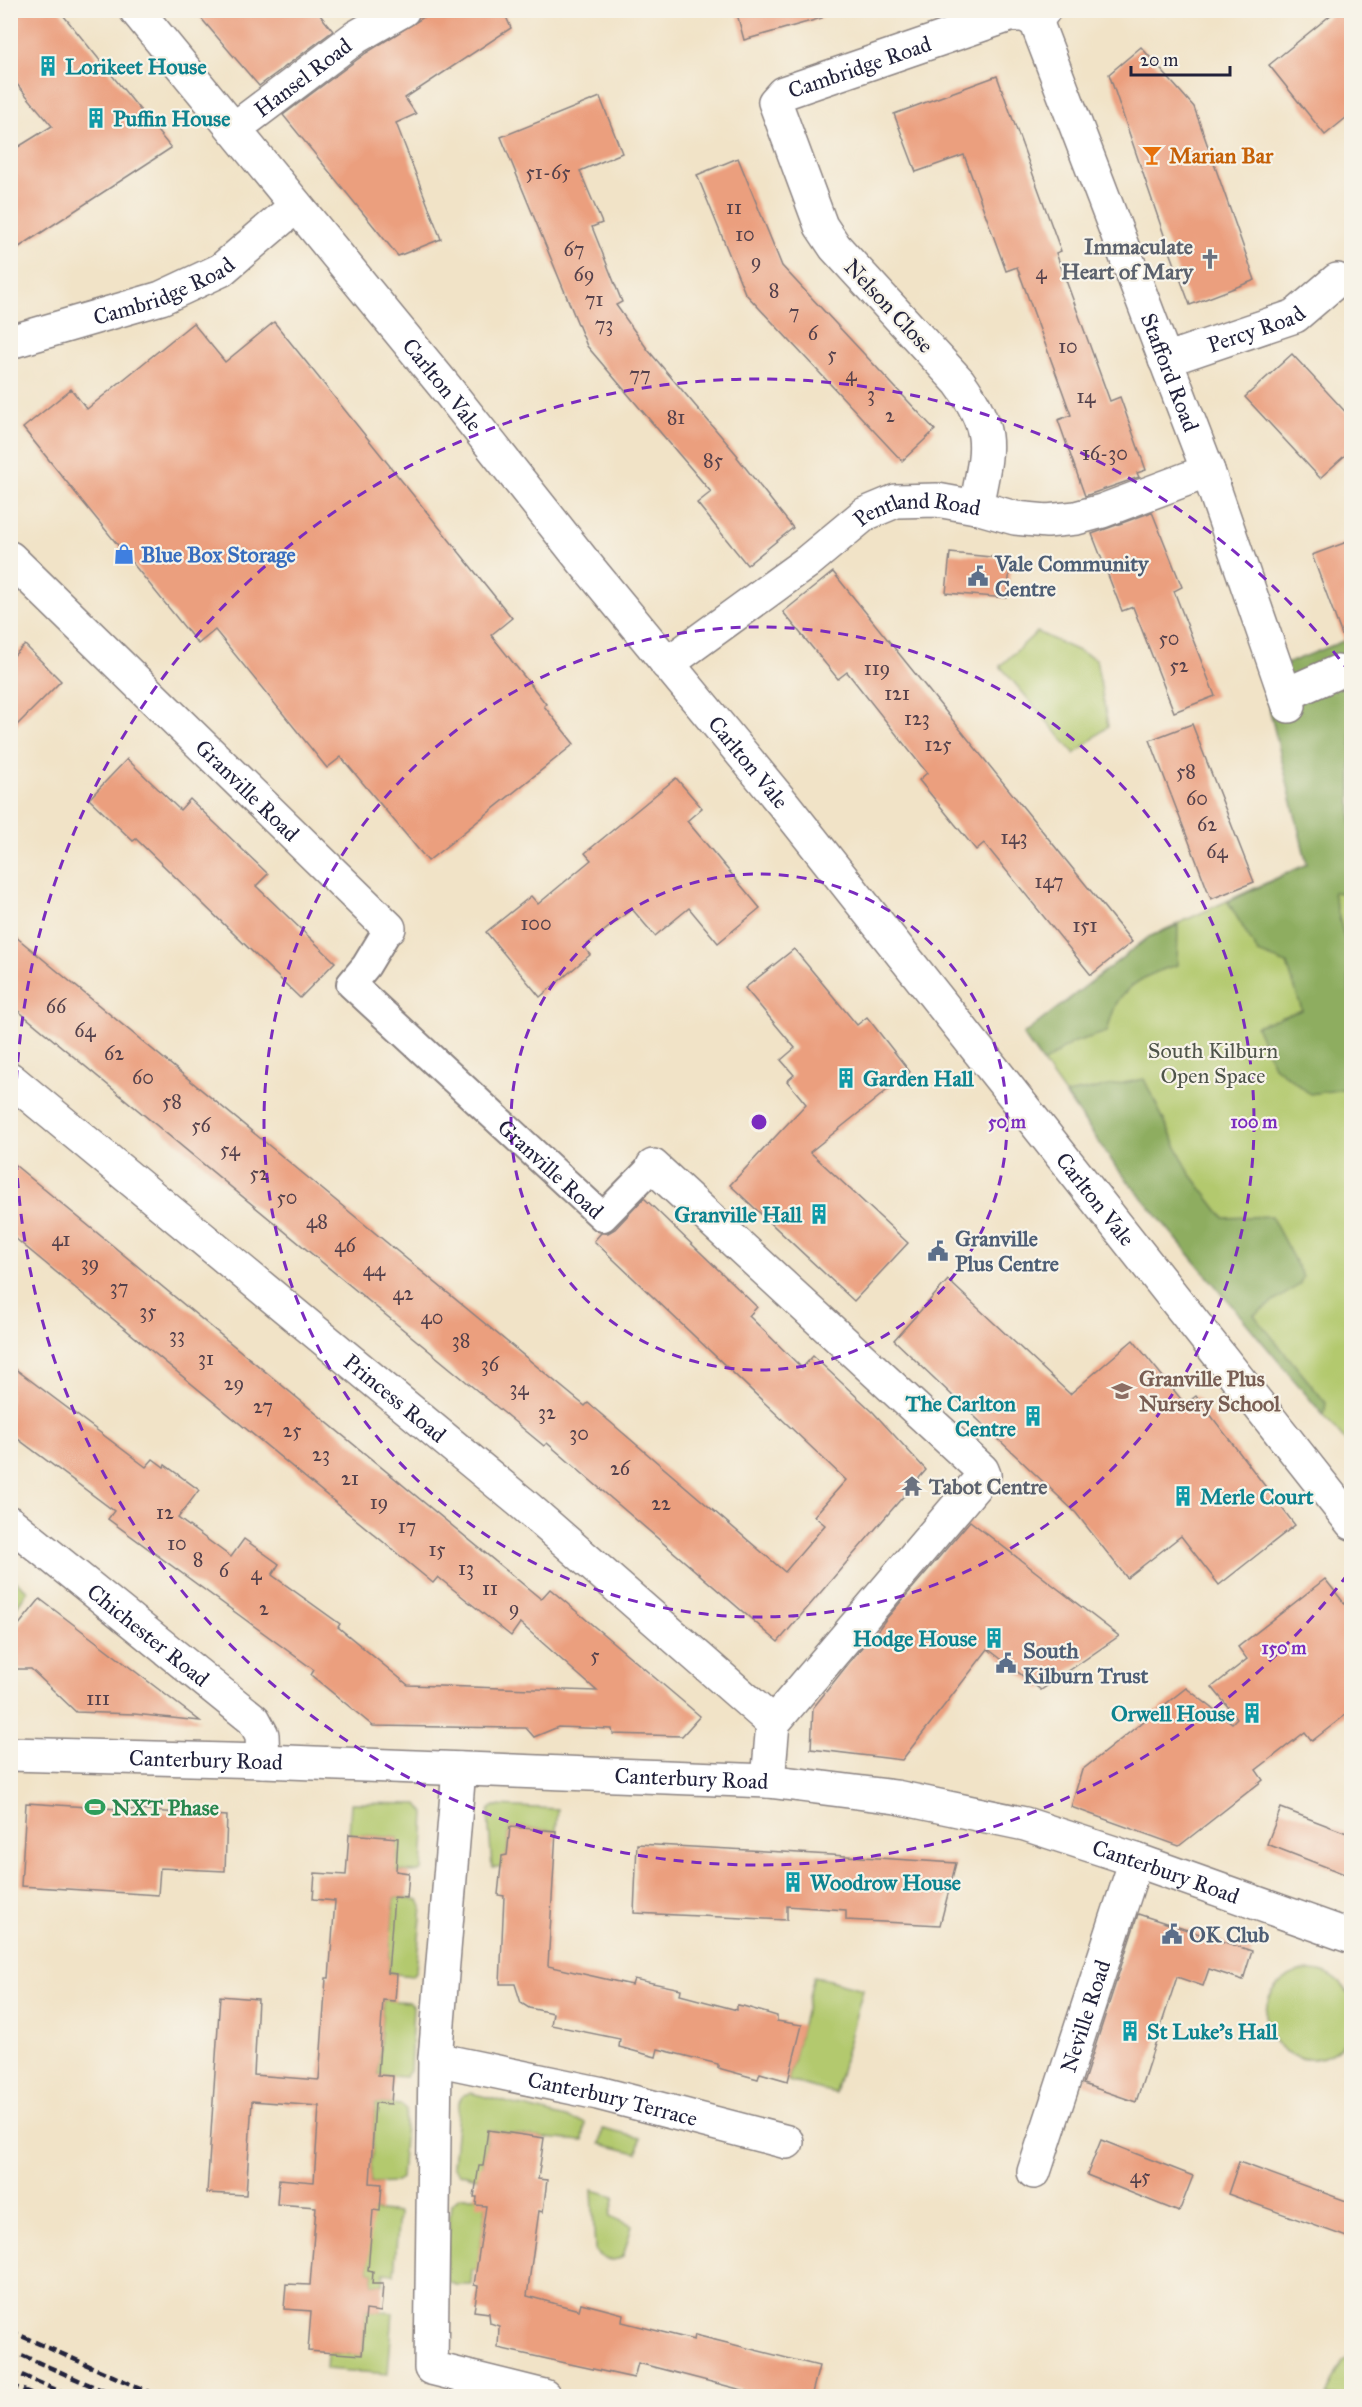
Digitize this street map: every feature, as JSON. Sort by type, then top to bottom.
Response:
[{"type":"street","name":"Carlton Vale","points":[[136,10],[446,388],[792,816],[1352,1523]]},
{"type":"street","name":"Hansel Road","points":[[234,129],[356,37],[403,10]]},
{"type":"street","name":"Cambridge Road","points":[[775,102],[783,93],[1010,15],[1040,16]]},
{"type":"street","name":"Stafford Road","points":[[1040,16],[1165,360],[1208,471],[1287,700],[1337,672]]},
{"type":"street","name":"Nelson Close","points":[[775,102],[821,226],[835,247],[959,382],[973,401],[984,425],[988,445],[976,507]]},
{"type":"street","name":"Cambridge Road","points":[[10,342],[161,298],[221,270],[296,206]]},
{"type":"street","name":"Percy Road","points":[[1165,360],[1295,316],[1337,280]]},
{"type":"street","name":"Pentland Road","points":[[667,664],[806,563],[865,514],[896,501],[937,500],[976,507],[1015,518],[1047,521],[1076,518],[1208,471]]},
{"type":"street","name":"Granville Road","points":[[10,558],[389,928],[366,966],[351,984],[603,1217],[653,1166],[982,1470],[984,1475],[773,1723]]},
{"type":"street","name":"Princess Road","points":[[10,1079],[522,1503],[773,1723]]},
{"type":"street","name":"Chichester Road","points":[[10,1523],[254,1720],[262,1735],[263,1761]]},
{"type":"street","points":[[768,1781],[773,1723]]},
{"type":"street","name":"Canterbury Road","points":[[10,1754],[263,1761],[768,1781],[896,1797],[1025,1824],[1136,1860],[1352,1937]]},
{"type":"street","points":[[459,1768],[435,2059],[431,2368],[544,2397]]},
{"type":"street","name":"Neville Road","points":[[1034,2172],[1136,1860]]},
{"type":"street","name":"Canterbury Terrace","points":[[435,2059],[598,2093],[787,2142]]},
{"type":"green space","points":[[1037,632],[1096,659],[1108,726],[1075,754],[1000,666]]},
{"type":"green space","name":"South Kilburn Open Space","points":[[1351,638],[1351,1448],[1114,1164],[1023,1035],[1149,937],[1307,864],[1261,674]]},
{"type":"green space","points":[[1351,638],[1351,894],[1333,892],[1349,957],[1349,993],[1352,994],[1351,1088],[1310,1094],[1274,1066],[1256,1026],[1302,1010],[1287,964],[1258,953],[1228,902],[1307,864],[1261,674]]},
{"type":"green space","points":[[1178,925],[1177,965],[1152,974],[1129,988],[1116,1005],[1107,1032],[1072,1043],[1043,1063],[1023,1035],[1149,937]]},
{"type":"green space","points":[[1144,1079],[1189,1172],[1224,1218],[1271,1216],[1303,1277],[1299,1285],[1254,1315],[1326,1403],[1324,1416],[1114,1164],[1066,1094]]},
{"type":"green space","points":[[11,1577],[28,1591],[10,1614]]},
{"type":"green space","points":[[351,1803],[418,1804],[425,1813],[422,1870],[418,1872],[396,1871],[398,1838],[349,1834]]},
{"type":"green space","points":[[495,1806],[558,1809],[556,1831],[510,1827],[507,1855],[502,1867],[492,1867],[488,1815],[490,1809]]},
{"type":"green space","points":[[394,1897],[419,1900],[422,1907],[416,1970],[412,1976],[388,1973]]},
{"type":"green space","points":[[1310,1971],[1327,1975],[1341,1984],[1350,1998],[1354,2015],[1350,2032],[1341,2046],[1327,2055],[1310,2059],[1293,2055],[1279,2046],[1270,2032],[1266,2015],[1270,1998],[1279,1984],[1293,1975]]},
{"type":"green space","points":[[814,1976],[863,1989],[835,2093],[788,2081]]},
{"type":"green space","points":[[383,2000],[409,2002],[413,2006],[410,2071],[405,2077],[378,2075]]},
{"type":"green space","points":[[471,2093],[585,2123],[583,2141],[488,2130],[483,2166],[477,2178],[459,2173],[453,2166],[459,2102],[463,2095]]},
{"type":"green space","points":[[375,2103],[402,2105],[406,2110],[401,2178],[395,2182],[370,2183]]},
{"type":"green space","points":[[603,2129],[640,2138],[637,2153],[600,2144]]},
{"type":"green space","points":[[592,2190],[615,2196],[610,2216],[632,2226],[623,2257],[607,2260],[595,2251]]},
{"type":"green space","points":[[460,2197],[477,2197],[486,2206],[477,2270],[472,2270],[471,2285],[456,2285],[448,2282],[445,2273],[451,2204]]},
{"type":"green space","points":[[370,2210],[399,2213],[394,2274],[384,2273],[383,2284],[372,2284],[373,2272],[368,2271]]},
{"type":"green space","points":[[366,2310],[393,2313],[388,2374],[326,2369],[327,2353],[362,2355]]},
{"type":"green space","points":[[1351,2356],[1351,2396],[1326,2396],[1342,2361]]},
{"type":"building","points":[[10,10],[59,10],[171,148],[10,253],[10,152],[52,126],[10,76]]},
{"type":"building","points":[[194,10],[316,10],[333,31],[259,86]]},
{"type":"building","points":[[435,10],[503,10],[511,28],[405,98],[416,114],[396,123],[441,239],[398,256],[283,115],[366,53]]},
{"type":"building","points":[[736,10],[821,10],[822,18],[744,40]]},
{"type":"building","points":[[1337,10],[1352,10],[1352,113],[1325,135],[1269,65]]},
{"type":"building","points":[[1141,47],[1194,107],[1255,280],[1190,305],[1109,74]]},
{"type":"building","points":[[997,76],[1061,251],[1056,253],[1110,401],[1120,397],[1146,470],[1137,473],[1139,477],[1085,496],[1058,420],[1071,415],[1017,267],[1006,271],[964,155],[916,172],[894,114]]},
{"type":"building","points":[[600,97],[622,153],[580,171],[602,223],[592,227],[622,302],[616,305],[648,350],[738,456],[793,528],[747,565],[697,503],[711,492],[587,346],[501,137]]},
{"type":"building","points":[[738,158],[782,266],[935,430],[902,461],[745,293],[697,175]]},
{"type":"building","points":[[274,322],[512,618],[491,635],[546,704],[544,706],[574,744],[428,861],[341,757],[327,768],[215,630],[198,644],[23,428],[71,389],[87,409],[193,323],[225,362]]},
{"type":"building","points":[[1292,354],[1352,419],[1352,449],[1320,478],[1245,397]]},
{"type":"building","points":[[1152,512],[1182,587],[1174,591],[1215,696],[1174,712],[1133,607],[1122,611],[1092,534]]},
{"type":"building","points":[[1352,540],[1352,653],[1349,654],[1312,555]]},
{"type":"building","name":"Vale Community Centre","points":[[950,553],[1011,559],[1007,598],[946,593]]},
{"type":"building","points":[[833,572],[1132,942],[1091,975],[984,843],[976,850],[919,780],[927,773],[847,672],[838,679],[783,612]]},
{"type":"building","points":[[25,645],[61,681],[10,732],[10,659]]},
{"type":"building","points":[[1192,724],[1254,882],[1211,899],[1150,740]]},
{"type":"building","points":[[127,759],[180,810],[190,799],[268,874],[256,886],[335,962],[300,998],[136,839],[133,841],[89,799]]},
{"type":"building","points":[[676,778],[702,808],[687,821],[760,908],[718,943],[689,908],[655,936],[632,909],[584,947],[590,955],[540,997],[486,932],[531,896],[538,904],[591,860],[585,853]]},
{"type":"building","points":[[10,932],[585,1406],[588,1403],[785,1572],[825,1525],[814,1516],[846,1480],[594,1241],[601,1233],[608,1233],[615,1229],[644,1198],[757,1307],[749,1316],[802,1368],[813,1356],[873,1412],[926,1470],[778,1642],[547,1443],[544,1446],[10,1004]]},
{"type":"building","points":[[794,949],[857,1025],[867,1017],[910,1072],[810,1152],[908,1243],[854,1301],[730,1185],[806,1104],[787,1081],[794,1075],[781,1060],[795,1048],[745,988]]},
{"type":"building","points":[[10,1161],[541,1599],[550,1589],[700,1716],[682,1736],[613,1734],[612,1729],[558,1727],[534,1737],[526,1728],[373,1726],[311,1675],[314,1670],[108,1519],[114,1511],[10,1433],[10,1365],[146,1467],[153,1459],[199,1490],[178,1518],[231,1557],[244,1539],[279,1564],[272,1575],[340,1624],[338,1627],[408,1685],[597,1691],[520,1623],[511,1636],[438,1577],[433,1583],[10,1234]]},
{"type":"building","points":[[948,1280],[1070,1394],[1133,1340],[1185,1404],[1196,1396],[1295,1525],[1219,1585],[1181,1536],[1127,1578],[1076,1513],[894,1340]]},
{"type":"building","name":"Hodge House","points":[[970,1521],[1119,1636],[1041,1690],[988,1649],[902,1760],[811,1749],[813,1708]]},
{"type":"building","name":"Orwell House","points":[[1325,1579],[1352,1613],[1352,1710],[1312,1741],[1305,1732],[1256,1770],[1263,1780],[1179,1846],[1071,1807],[1082,1770],[1186,1688],[1232,1723],[1237,1718],[1212,1687],[1247,1659],[1238,1647]]},
{"type":"building","points":[[40,1599],[200,1721],[134,1714],[76,1712],[31,1669],[13,1669],[17,1627]]},
{"type":"building","points":[[26,1803],[227,1816],[225,1871],[160,1868],[158,1895],[21,1886]]},
{"type":"building","points":[[1281,1808],[1352,1835],[1352,1877],[1267,1844]]},
{"type":"building","points":[[510,1827],[556,1831],[548,1966],[632,1985],[634,1979],[681,1989],[680,1995],[737,2010],[737,2005],[743,2006],[777,2016],[777,2021],[802,2025],[788,2081],[760,2073],[758,2079],[718,2068],[718,2064],[658,2049],[656,2057],[619,2047],[620,2039],[551,2025],[553,2013],[529,2008],[521,2003],[515,1984],[500,1984],[504,1896],[498,1895],[502,1856],[507,1855]]},
{"type":"building","points":[[349,1834],[398,1838],[396,1871],[409,1873],[407,1898],[394,1897],[388,1973],[397,1974],[395,2001],[383,2000],[378,2075],[393,2076],[391,2104],[375,2103],[370,2183],[382,2184],[380,2211],[373,2210],[368,2271],[373,2272],[372,2284],[383,2284],[381,2312],[366,2310],[362,2355],[308,2351],[311,2311],[284,2309],[286,2284],[310,2285],[316,2207],[277,2204],[279,2179],[314,2182],[319,2106],[252,2101],[246,2195],[207,2193],[220,1996],[258,1999],[254,2075],[319,2080],[326,1978],[329,1978],[335,1901],[313,1899],[315,1873],[346,1875]]},
{"type":"building","name":"Woodrow House","points":[[637,1844],[956,1863],[940,1925],[846,1920],[846,1910],[787,1906],[787,1920],[634,1913]]},
{"type":"building","points":[[1138,1914],[1252,1951],[1243,1980],[1209,1969],[1203,1986],[1177,1977],[1136,2102],[1083,2084]]},
{"type":"building","points":[[488,2130],[544,2138],[538,2179],[547,2180],[543,2212],[539,2211],[527,2296],[579,2310],[581,2303],[623,2314],[622,2322],[694,2340],[695,2335],[819,2366],[811,2397],[753,2397],[754,2393],[638,2363],[634,2378],[498,2348],[499,2326],[490,2323],[489,2313],[474,2311],[478,2286],[474,2285],[486,2206],[476,2205],[477,2197],[474,2197],[479,2166],[483,2166]]},
{"type":"building","points":[[1101,2140],[1193,2176],[1179,2212],[1087,2175]]},
{"type":"building","points":[[1239,2162],[1352,2203],[1352,2239],[1228,2194]]},
{"type":"railway","points":[[10,2331],[158,2396]]},
{"type":"railway","points":[[10,2350],[115,2396]]},
{"type":"railway","points":[[10,2370],[70,2396]]},
{"type":"railway","points":[[10,2385],[38,2396]]},
{"type":"place","name":"Lorikeet House","points":[[48,66]]},
{"type":"place","name":"Puffin House","points":[[96,118]]},
{"type":"place","name":"Marian Bar","points":[[1152,155]]},
{"type":"place","name":"Immaculate Heart of Mary","points":[[1210,259]]},
{"type":"place","name":"Blue Box Storage","points":[[124,554]]},
{"type":"place","name":"Vale Community Centre","points":[[978,576]]},
{"type":"place","name":"Garden Hall","points":[[846,1078]]},
{"type":"place","name":"Granville Hall","points":[[819,1214]]},
{"type":"place","name":"Granville Plus Centre","points":[[938,1251]]},
{"type":"place","name":"Granville Plus Nursery School","points":[[1122,1391]]},
{"type":"place","name":"The Carlton Centre","points":[[1033,1416]]},
{"type":"place","name":"Tabot Centre","points":[[912,1486]]},
{"type":"place","name":"Merle Court","points":[[1183,1496]]},
{"type":"place","name":"Hodge House","points":[[994,1638]]},
{"type":"place","name":"South Kilburn Trust","points":[[1006,1663]]},
{"type":"place","name":"Orwell House","points":[[1252,1713]]},
{"type":"place","name":"NXT Phase","points":[[95,1807]]},
{"type":"place","name":"Woodrow House","points":[[793,1882]]},
{"type":"place","name":"OK Club","points":[[1172,1934]]},
{"type":"place","name":"St Luke's Hall","points":[[1130,2031]]}]
